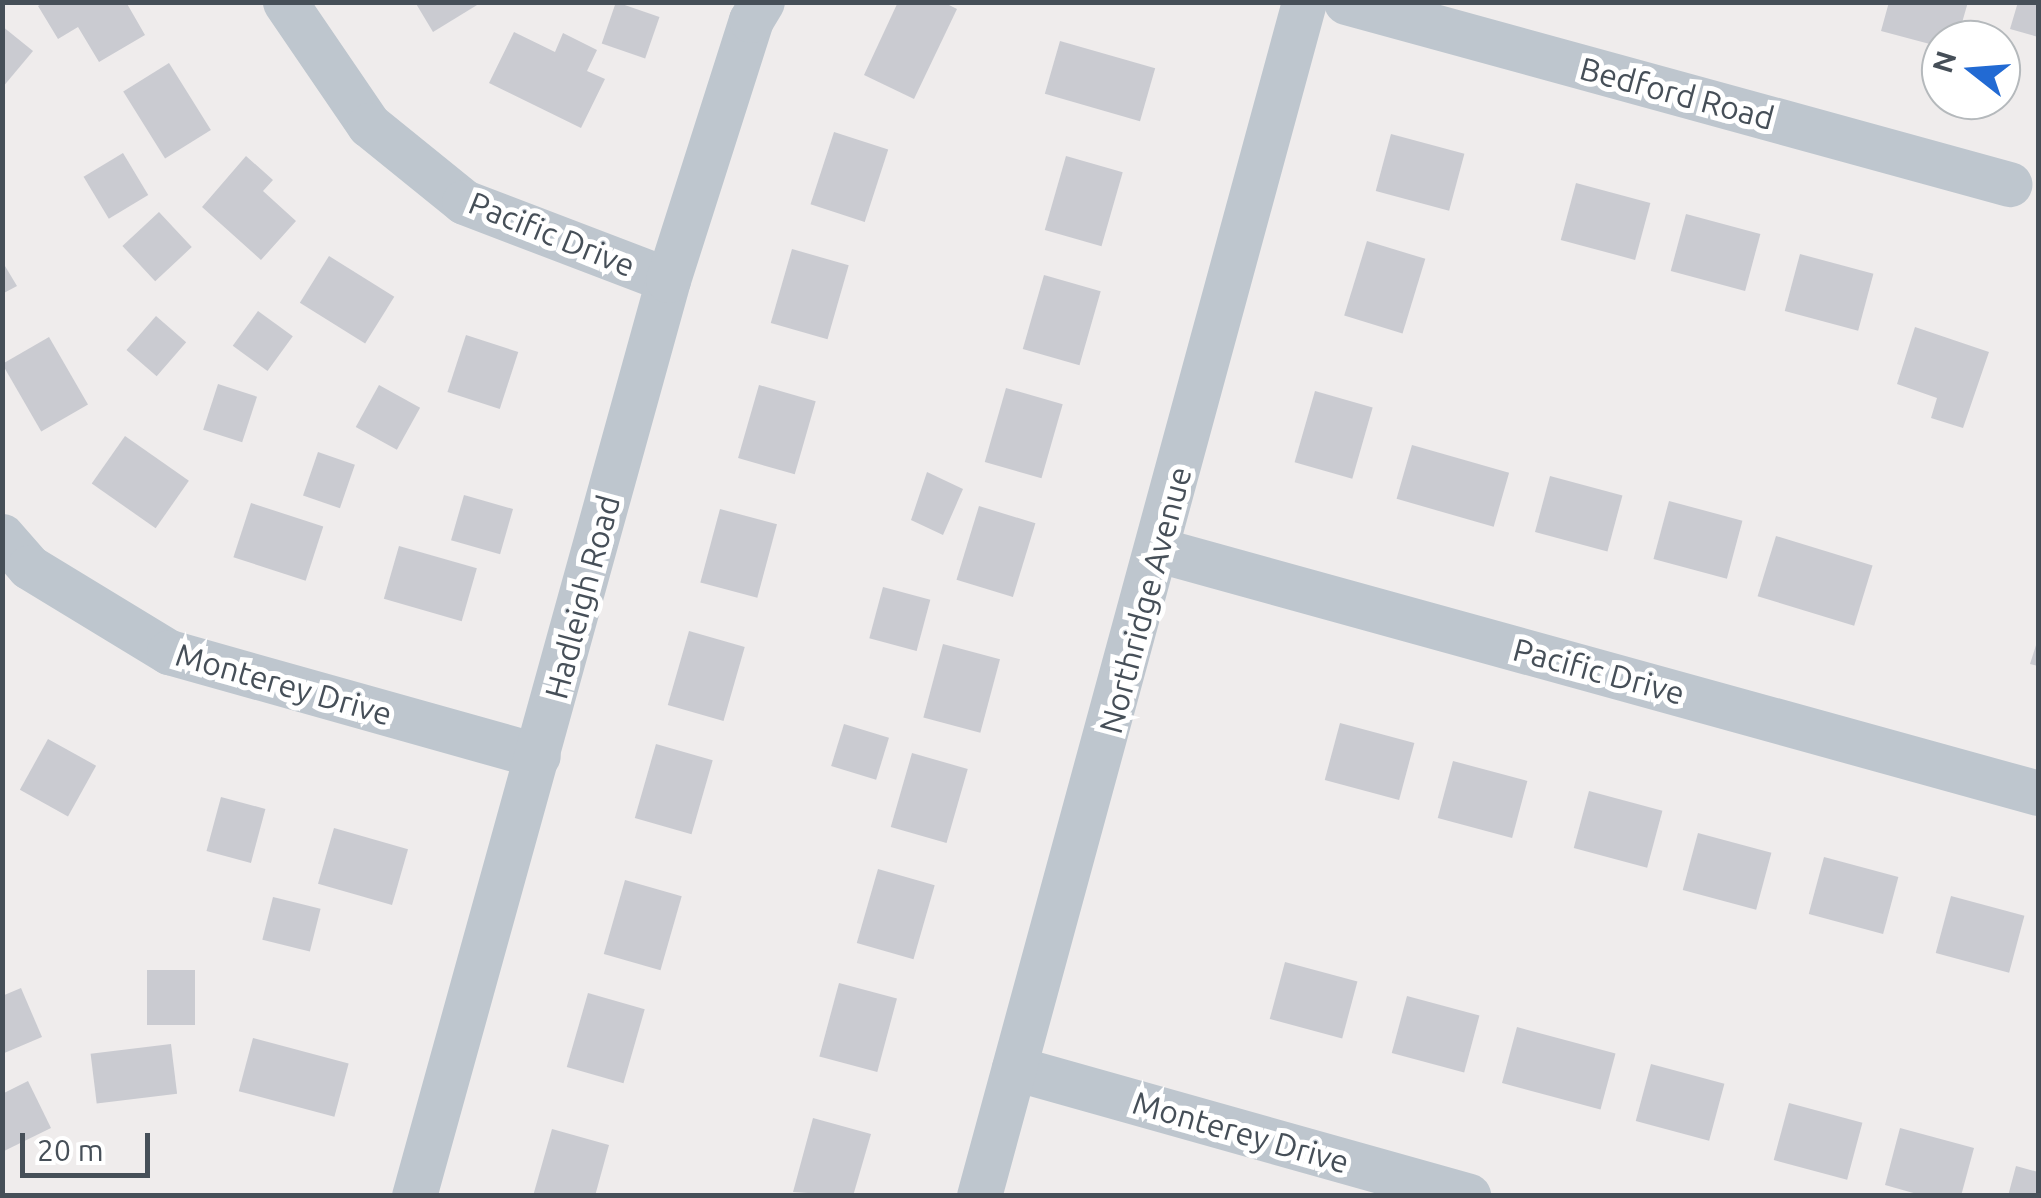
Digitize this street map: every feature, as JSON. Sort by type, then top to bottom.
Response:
[{"type":"street","name":"Pacific Drive","points":[[285,2],[368,125],[464,202],[668,280]]},
{"type":"street","name":"Hadleigh Road","points":[[414,1196],[668,280],[762,2]]},
{"type":"street","name":"Northridge Avenue","points":[[979,1196],[1160,550],[1304,2]]},
{"type":"street","name":"Bedford Road","points":[[1346,2],[2009,184]]},
{"type":"street","name":"Pacific Drive","points":[[1160,550],[2038,793]]},
{"type":"street","name":"Monterey Drive","points":[[11,566],[168,652],[538,756]]},
{"type":"street","name":"Monterey Drive","points":[[1014,1068],[1468,1196]]},
{"type":"building","points":[[45,2],[126,2],[145,35],[99,62],[78,27],[58,39],[38,6]]},
{"type":"building","points":[[415,2],[482,2],[433,32]]},
{"type":"building","points":[[616,2],[659,17],[645,59],[602,44]]},
{"type":"building","points":[[898,2],[943,2],[957,9],[914,99],[864,75]]},
{"type":"building","points":[[1889,2],[1968,2],[1963,20],[1921,20],[1921,42],[1881,31]]},
{"type":"building","points":[[2018,2],[2038,2],[2038,37],[2021,32],[2021,20],[2013,20]]},
{"type":"building","points":[[2,26],[33,51],[2,88]]},
{"type":"building","points":[[514,32],[555,52],[563,33],[597,50],[587,71],[605,79],[581,128],[489,83]]},
{"type":"building","points":[[1060,41],[1155,68],[1140,121],[1045,94]]},
{"type":"building","points":[[169,63],[211,130],[165,159],[123,92]]},
{"type":"building","points":[[834,132],[888,150],[865,222],[811,204]]},
{"type":"building","points":[[1391,134],[1464,154],[1449,211],[1376,191]]},
{"type":"building","points":[[123,153],[148,195],[109,219],[84,177]]},
{"type":"building","points":[[246,156],[273,180],[263,191],[296,221],[261,260],[202,207]]},
{"type":"building","points":[[1066,156],[1123,172],[1101,246],[1045,230]]},
{"type":"building","points":[[1576,183],[1650,203],[1635,260],[1561,240]]},
{"type":"building","points":[[159,212],[192,247],[155,281],[122,246]]},
{"type":"building","points":[[1686,214],[1760,234],[1745,291],[1671,271]]},
{"type":"building","points":[[1367,241],[1425,259],[1403,333],[1344,316]]},
{"type":"building","points":[[792,249],[849,265],[827,339],[771,323]]},
{"type":"building","points":[[1800,254],[1873,274],[1858,331],[1785,311]]},
{"type":"building","points":[[329,256],[394,297],[365,343],[300,303]]},
{"type":"building","points":[[2,261],[17,286],[2,294]]},
{"type":"building","points":[[1044,275],[1101,291],[1079,365],[1023,349]]},
{"type":"building","points":[[258,311],[293,336],[268,371],[233,346]]},
{"type":"building","points":[[156,316],[186,342],[157,376],[126,350]]},
{"type":"building","points":[[1915,327],[1989,352],[1963,428],[1931,418],[1937,398],[1897,384]]},
{"type":"building","points":[[466,335],[518,352],[500,409],[447,392]]},
{"type":"building","points":[[49,337],[88,405],[41,432],[2,364]]},
{"type":"building","points":[[218,384],[257,397],[242,442],[203,430]]},
{"type":"building","points":[[379,385],[420,408],[397,450],[356,427]]},
{"type":"building","points":[[759,385],[816,401],[795,474],[738,458]]},
{"type":"building","points":[[1006,388],[1063,404],[1041,478],[985,462]]},
{"type":"building","points":[[1315,391],[1373,408],[1352,479],[1295,462]]},
{"type":"building","points":[[125,436],[189,481],[156,528],[92,484]]},
{"type":"building","points":[[1412,445],[1509,473],[1494,527],[1397,499]]},
{"type":"building","points":[[318,452],[355,465],[340,508],[303,495]]},
{"type":"building","points":[[927,472],[963,489],[943,535],[911,520]]},
{"type":"building","points":[[1550,476],[1622,495],[1607,551],[1535,532]]},
{"type":"building","points":[[464,495],[513,509],[500,554],[451,540]]},
{"type":"building","points":[[1669,501],[1742,521],[1727,579],[1653,559]]},
{"type":"building","points":[[251,503],[323,526],[306,581],[233,557]]},
{"type":"building","points":[[979,506],[1035,523],[1013,597],[956,580]]},
{"type":"building","points":[[720,509],[777,524],[757,598],[700,582]]},
{"type":"building","points":[[1776,536],[1873,566],[1854,626],[1758,596]]},
{"type":"building","points":[[399,546],[477,568],[462,621],[384,599]]},
{"type":"building","points":[[883,587],[930,600],[917,651],[869,638]]},
{"type":"building","points":[[689,631],[745,647],[724,721],[668,705]]},
{"type":"building","points":[[2038,639],[2038,666],[2030,664]]},
{"type":"building","points":[[943,644],[1000,659],[980,733],[923,717]]},
{"type":"building","points":[[1340,723],[1414,743],[1399,800],[1325,780]]},
{"type":"building","points":[[844,724],[889,738],[876,780],[831,766]]},
{"type":"building","points":[[48,739],[96,766],[68,816],[20,790]]},
{"type":"building","points":[[656,744],[713,760],[691,834],[635,818]]},
{"type":"building","points":[[912,753],[968,769],[947,843],[891,827]]},
{"type":"building","points":[[1453,761],[1527,781],[1512,838],[1438,818]]},
{"type":"building","points":[[1589,791],[1662,811],[1647,868],[1574,848]]},
{"type":"building","points":[[221,797],[265,809],[251,863],[207,851]]},
{"type":"building","points":[[334,828],[408,849],[392,905],[318,884]]},
{"type":"building","points":[[1698,833],[1771,853],[1756,910],[1683,890]]},
{"type":"building","points":[[1824,857],[1898,877],[1883,934],[1809,914]]},
{"type":"building","points":[[878,869],[935,885],[913,959],[857,943]]},
{"type":"building","points":[[625,880],[682,896],[660,970],[604,954]]},
{"type":"building","points":[[1951,896],[2024,916],[2009,973],[1936,953]]},
{"type":"building","points":[[273,897],[321,909],[310,952],[262,940]]},
{"type":"building","points":[[1285,962],[1357,981],[1342,1038],[1270,1019]]},
{"type":"building","points":[[147,970],[195,970],[195,1025],[147,1025]]},
{"type":"building","points":[[839,983],[897,999],[877,1072],[819,1056]]},
{"type":"building","points":[[21,988],[42,1037],[2,1054],[2,996]]},
{"type":"building","points":[[588,993],[645,1009],[623,1083],[567,1067]]},
{"type":"building","points":[[1407,996],[1479,1015],[1464,1072],[1392,1053]]},
{"type":"building","points":[[1517,1027],[1616,1053],[1601,1109],[1502,1083]]},
{"type":"building","points":[[253,1038],[349,1064],[334,1117],[239,1091]]},
{"type":"building","points":[[171,1044],[177,1094],[97,1103],[91,1054]]},
{"type":"building","points":[[1651,1064],[1724,1084],[1709,1141],[1636,1121]]},
{"type":"building","points":[[28,1081],[51,1128],[2,1152],[2,1094]]},
{"type":"building","points":[[1789,1103],[1862,1123],[1847,1180],[1774,1160]]},
{"type":"building","points":[[813,1118],[871,1134],[853,1196],[793,1192]]},
{"type":"building","points":[[1900,1128],[1974,1148],[1961,1196],[1924,1196],[1885,1185]]},
{"type":"building","points":[[552,1129],[609,1145],[595,1196],[533,1196]]},
{"type":"building","points":[[2016,1166],[2038,1172],[2038,1196],[2008,1196]]}]
